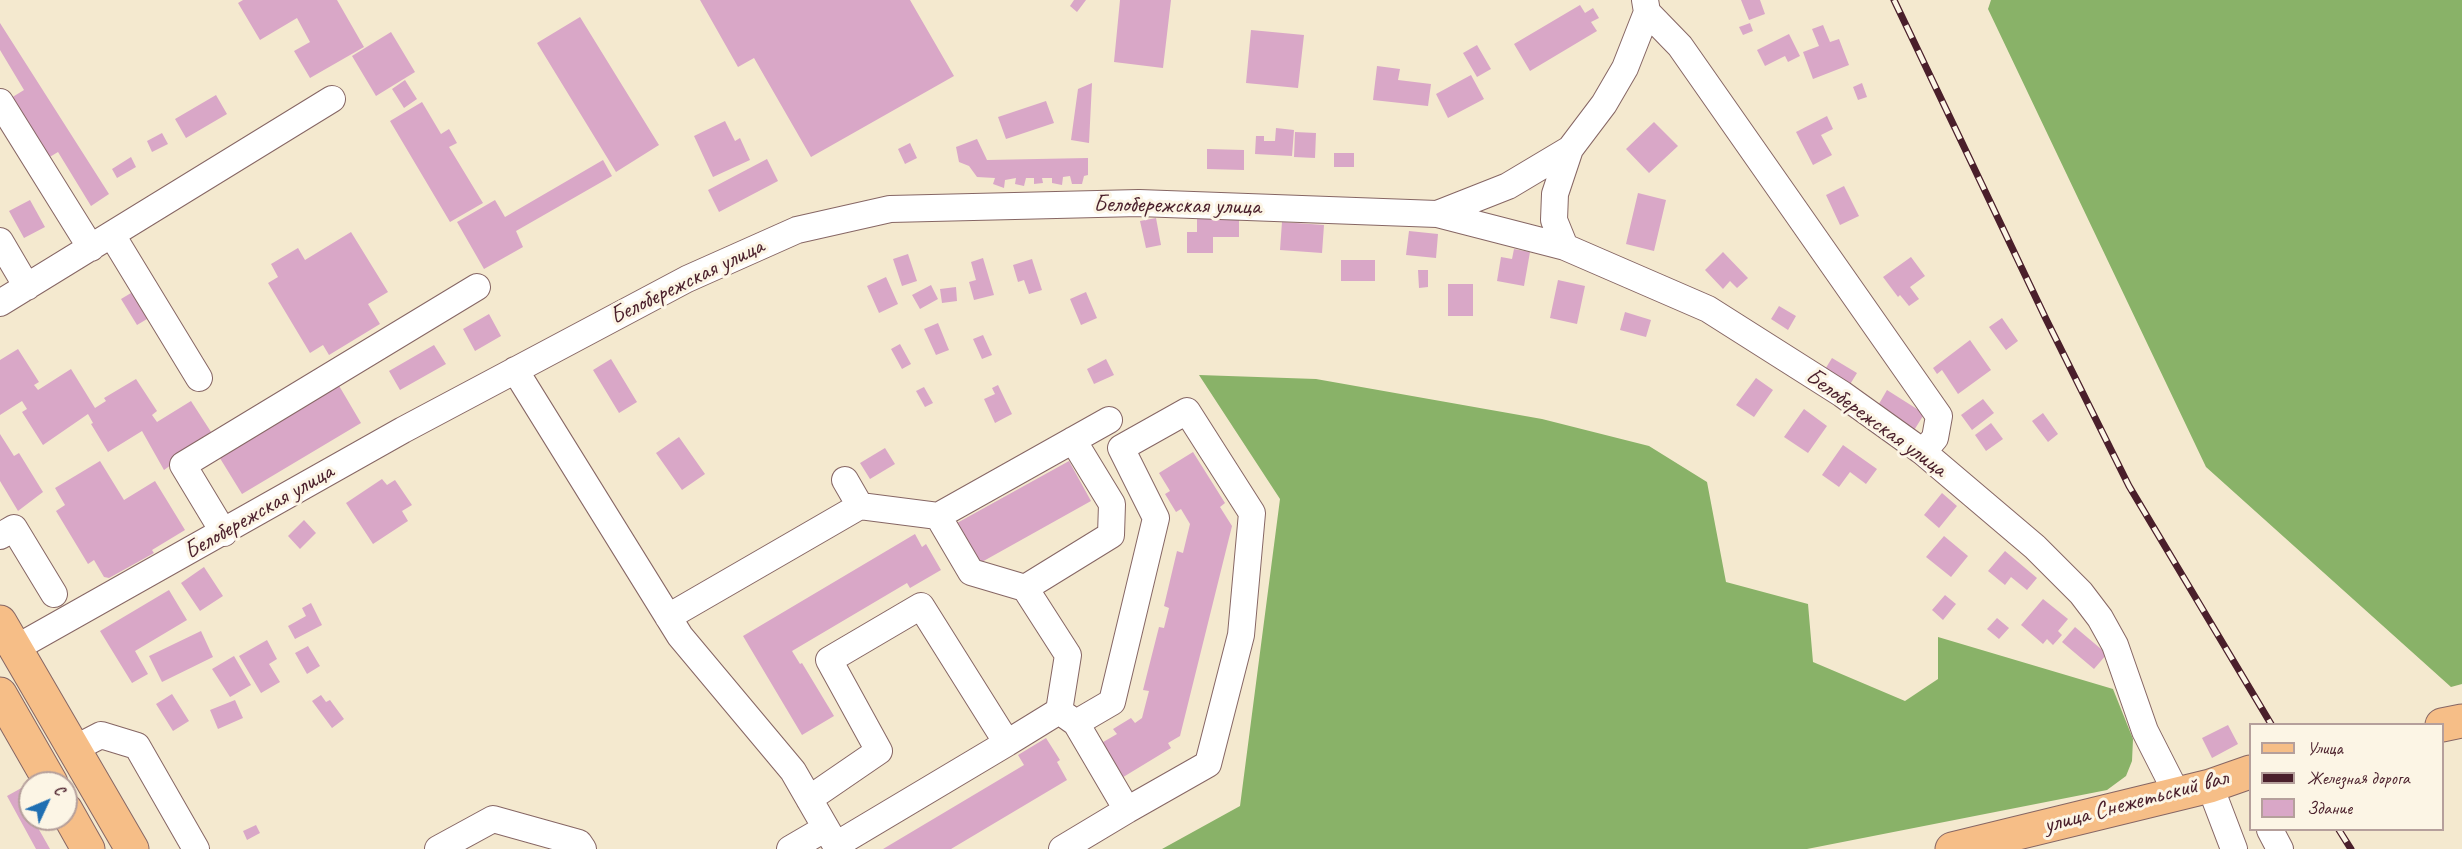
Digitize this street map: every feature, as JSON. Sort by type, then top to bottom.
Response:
[{"type":"main road","points":[[8,635],[132,849]]},
{"type":"main road","points":[[0,694],[44,771]]},
{"type":"main road","points":[[2444,725],[2462,721]]},
{"type":"main road","name":"улица Снежетьский вал","points":[[1952,849],[2210,786],[2249,773]]},
{"type":"main road","points":[[78,831],[88,849]]},
{"type":"street","name":"Белобережская улица","points":[[1437,214],[1508,186],[1570,149],[1604,104],[1625,68],[1646,6]]},
{"type":"street","points":[[1646,6],[1680,46],[1939,416],[1935,438],[1923,452]]},
{"type":"street","points":[[0,303],[332,99]]},
{"type":"street","points":[[0,102],[200,378]]},
{"type":"street","points":[[1565,247],[1554,220],[1555,194],[1570,149]]},
{"type":"street","name":"Белобережская улица","points":[[8,635],[224,533],[403,430],[687,279],[797,230],[890,209],[1139,203],[1437,214],[1565,247],[1708,309],[1842,394],[1923,452],[2036,547],[2081,593],[2100,618],[2115,645],[2145,731],[2177,794]]},
{"type":"street","points":[[0,241],[27,287]]},
{"type":"street","points":[[224,533],[183,465],[477,287]]},
{"type":"street","points":[[515,370],[680,636],[793,771],[833,841]]},
{"type":"street","points":[[790,849],[833,841],[1006,743],[1068,717],[1112,702],[1156,518],[1121,448],[1187,411],[1252,513],[1241,635],[1208,764],[1062,849]]},
{"type":"street","points":[[668,616],[860,506],[938,516],[1109,420]]},
{"type":"street","points":[[1025,588],[1111,535],[1112,504],[1073,440]]},
{"type":"street","points":[[845,480],[860,506]]},
{"type":"street","points":[[938,516],[971,572],[1025,588],[1068,655],[1068,717],[1127,810]]},
{"type":"street","points":[[0,537],[14,528],[54,594]]},
{"type":"street","points":[[809,799],[879,751],[829,660],[921,606],[1006,743]]},
{"type":"street","points":[[74,748],[101,735],[137,746],[196,849]]},
{"type":"street","points":[[2210,786],[2234,849]]},
{"type":"street","points":[[438,849],[494,819],[579,843],[583,849]]},
{"type":"street","points":[[2271,831],[2280,849]]},
{"type":"green space","points":[[1991,0],[2462,0],[2462,684],[2451,687],[2206,467],[1988,9]]},
{"type":"green space","points":[[1199,375],[1316,379],[1542,419],[1649,446],[1707,482],[1726,582],[1808,604],[1813,662],[1905,701],[1938,679],[1938,637],[2113,689],[2133,739],[2132,761],[2126,776],[2107,790],[1807,849],[1162,849],[1240,806],[1280,499]]},
{"type":"building","points":[[243,0],[337,0],[364,47],[310,78],[294,51],[310,42],[297,18],[260,40],[238,3]]},
{"type":"building","points":[[700,0],[910,0],[954,76],[811,157],[754,58],[738,67]]},
{"type":"building","points":[[1074,0],[1086,0],[1077,12],[1070,6]]},
{"type":"building","points":[[1120,0],[1171,0],[1163,68],[1114,62]]},
{"type":"building","points":[[1741,0],[1760,0],[1765,14],[1749,20]]},
{"type":"building","points":[[1580,5],[1585,13],[1593,8],[1599,18],[1591,22],[1597,31],[1530,71],[1514,44]]},
{"type":"building","points":[[580,17],[659,145],[616,172],[537,43]]},
{"type":"building","points":[[0,23],[109,194],[91,206],[58,152],[48,158],[11,98],[24,90],[0,50]]},
{"type":"building","points":[[1750,23],[1753,31],[1743,35],[1739,27]]},
{"type":"building","points":[[1823,25],[1830,42],[1839,39],[1849,65],[1813,79],[1803,52],[1819,46],[1812,29]]},
{"type":"building","points":[[1251,30],[1304,35],[1298,88],[1246,83]]},
{"type":"building","points":[[391,32],[415,72],[376,96],[352,56]]},
{"type":"building","points":[[1789,34],[1800,56],[1788,62],[1785,56],[1765,66],[1757,50]]},
{"type":"building","points":[[1477,45],[1491,69],[1477,77],[1463,53]]},
{"type":"building","points":[[1377,66],[1400,69],[1398,80],[1431,84],[1428,106],[1373,100]]},
{"type":"building","points":[[1471,75],[1484,99],[1448,118],[1436,94]]},
{"type":"building","points":[[405,80],[417,99],[404,108],[392,89]]},
{"type":"building","points":[[1092,83],[1089,143],[1071,140],[1078,89]]},
{"type":"building","points":[[1862,83],[1867,97],[1858,100],[1853,87]]},
{"type":"building","points":[[216,95],[227,114],[186,138],[175,119]]},
{"type":"building","points":[[1046,101],[1054,123],[1006,139],[998,117]]},
{"type":"building","points":[[422,102],[441,134],[449,129],[457,143],[449,147],[483,203],[450,222],[390,121]]},
{"type":"building","points":[[1827,116],[1833,129],[1821,135],[1832,155],[1813,165],[1796,132]]},
{"type":"building","points":[[725,121],[735,141],[740,138],[750,160],[713,177],[694,136]]},
{"type":"building","points":[[1654,122],[1678,146],[1649,173],[1626,149]]},
{"type":"building","points":[[1276,128],[1294,130],[1292,156],[1255,154],[1256,136],[1264,136],[1264,141],[1275,141]]},
{"type":"building","points":[[1295,132],[1316,133],[1315,158],[1294,157]]},
{"type":"building","points":[[162,133],[168,144],[152,152],[147,141]]},
{"type":"building","points":[[977,139],[987,160],[1088,158],[1088,175],[1084,176],[1082,184],[1072,184],[1070,176],[1063,177],[1062,185],[1052,183],[1052,178],[1042,178],[1043,183],[1034,184],[1034,178],[1026,178],[1024,186],[1015,184],[1016,178],[1005,180],[1004,188],[993,184],[995,178],[977,177],[969,166],[959,162],[956,147]]},
{"type":"building","points":[[910,143],[917,158],[905,164],[898,149]]},
{"type":"building","points":[[1207,149],[1244,150],[1244,170],[1207,169]]},
{"type":"building","points":[[1334,153],[1354,153],[1354,167],[1334,167]]},
{"type":"building","points":[[131,157],[136,167],[117,178],[112,169]]},
{"type":"building","points":[[767,159],[778,181],[719,212],[708,190]]},
{"type":"building","points":[[603,160],[612,176],[516,231],[523,247],[484,269],[457,222],[495,200],[505,217]]},
{"type":"building","points":[[1844,186],[1859,216],[1840,225],[1826,195]]},
{"type":"building","points":[[1638,193],[1666,200],[1654,251],[1626,244]]},
{"type":"building","points":[[30,200],[45,227],[24,238],[9,211]]},
{"type":"building","points":[[1156,218],[1161,245],[1146,248],[1140,221]]},
{"type":"building","points":[[1197,218],[1239,218],[1239,237],[1213,237],[1213,253],[1187,253],[1187,232],[1197,232]]},
{"type":"building","points":[[1282,222],[1324,225],[1322,253],[1280,250]]},
{"type":"building","points":[[1409,231],[1438,234],[1436,258],[1406,255]]},
{"type":"building","points":[[351,232],[388,292],[368,304],[380,324],[329,355],[323,345],[310,353],[268,283],[278,277],[271,264],[298,248],[305,260]]},
{"type":"building","points":[[1514,249],[1530,252],[1524,286],[1497,281],[1501,257],[1512,259]]},
{"type":"building","points":[[1723,252],[1748,278],[1737,288],[1730,281],[1723,289],[1705,270]]},
{"type":"building","points":[[908,254],[917,281],[902,286],[893,259]]},
{"type":"building","points":[[1911,257],[1925,276],[1910,287],[1919,299],[1909,306],[1900,295],[1898,297],[1883,277]]},
{"type":"building","points":[[983,258],[994,295],[974,300],[969,282],[976,280],[971,262]]},
{"type":"building","points":[[1032,259],[1042,290],[1029,294],[1024,280],[1018,282],[1013,265]]},
{"type":"building","points":[[1341,260],[1375,260],[1375,281],[1341,281]]},
{"type":"building","points":[[1418,270],[1428,270],[1428,287],[1419,288]]},
{"type":"building","points":[[886,277],[898,304],[879,313],[867,286]]},
{"type":"building","points":[[1558,280],[1585,286],[1577,324],[1550,318]]},
{"type":"building","points":[[1448,284],[1473,284],[1473,316],[1448,316]]},
{"type":"building","points":[[931,285],[938,299],[920,309],[912,295]]},
{"type":"building","points":[[956,287],[957,301],[942,303],[940,289]]},
{"type":"building","points":[[136,290],[152,316],[137,325],[121,299]]},
{"type":"building","points":[[1086,292],[1097,318],[1081,325],[1070,299]]},
{"type":"building","points":[[1779,306],[1796,316],[1788,330],[1771,319]]},
{"type":"building","points":[[1625,312],[1651,320],[1646,337],[1620,330]]},
{"type":"building","points":[[489,314],[501,336],[475,351],[463,329]]},
{"type":"building","points":[[2002,318],[2018,341],[2006,350],[1989,327]]},
{"type":"building","points":[[938,323],[949,350],[936,355],[924,329]]},
{"type":"building","points":[[983,335],[992,355],[982,359],[973,339]]},
{"type":"building","points":[[1970,340],[1991,370],[1958,394],[1942,370],[1937,374],[1933,368]]},
{"type":"building","points":[[900,344],[911,364],[902,369],[891,349]]},
{"type":"building","points":[[434,345],[446,364],[400,390],[389,371]]},
{"type":"building","points":[[18,349],[39,382],[34,385],[38,390],[71,369],[95,408],[106,401],[104,398],[136,379],[157,411],[152,415],[157,422],[191,401],[213,435],[164,470],[142,431],[108,452],[91,424],[93,423],[88,414],[43,445],[22,412],[27,409],[22,401],[0,415],[0,360]]},
{"type":"building","points":[[1832,358],[1857,373],[1849,386],[1824,371]]},
{"type":"building","points":[[611,359],[637,402],[619,413],[593,370]]},
{"type":"building","points":[[1106,359],[1114,375],[1094,384],[1087,369]]},
{"type":"building","points":[[1756,378],[1773,390],[1754,417],[1736,405]]},
{"type":"building","points":[[338,384],[361,423],[242,494],[218,455]]},
{"type":"building","points":[[998,385],[1012,414],[995,423],[984,399],[995,394],[992,388]]},
{"type":"building","points":[[924,387],[933,403],[925,407],[916,391]]},
{"type":"building","points":[[1887,390],[1917,409],[1919,406],[1926,411],[1913,432],[1876,409]]},
{"type":"building","points":[[1983,399],[1994,413],[1972,430],[1961,415]]},
{"type":"building","points":[[1804,409],[1827,426],[1808,453],[1784,437]]},
{"type":"building","points":[[2043,413],[2058,434],[2048,442],[2032,421]]},
{"type":"building","points":[[1991,423],[2003,439],[1986,451],[1975,435]]},
{"type":"building","points":[[0,434],[14,456],[19,453],[43,492],[18,511],[0,481]]},
{"type":"building","points":[[679,437],[705,474],[682,490],[656,453]]},
{"type":"building","points":[[1843,445],[1877,469],[1866,484],[1850,472],[1839,487],[1822,475]]},
{"type":"building","points":[[885,448],[895,464],[870,479],[860,463]]},
{"type":"building","points":[[1193,452],[1225,503],[1220,507],[1232,526],[1180,736],[1168,743],[1171,748],[1120,779],[1098,745],[1117,734],[1113,729],[1131,718],[1135,723],[1142,718],[1149,691],[1143,690],[1159,627],[1164,628],[1169,608],[1164,606],[1177,551],[1183,553],[1190,524],[1181,509],[1176,512],[1165,494],[1170,491],[1159,473]]},
{"type":"building","points":[[100,461],[124,500],[155,481],[185,530],[152,550],[154,553],[109,578],[104,577],[94,560],[88,564],[56,511],[65,505],[55,488]]},
{"type":"building","points":[[1069,461],[1091,501],[980,563],[957,523]]},
{"type":"building","points":[[382,479],[387,485],[395,480],[412,505],[402,511],[408,521],[373,544],[346,503]]},
{"type":"building","points":[[1942,493],[1957,506],[1939,528],[1924,515]]},
{"type":"building","points":[[304,520],[316,533],[300,549],[288,536]]},
{"type":"building","points":[[915,534],[922,547],[926,544],[941,570],[910,588],[907,583],[792,651],[800,664],[802,663],[834,716],[802,735],[743,636]]},
{"type":"building","points":[[1944,536],[1968,556],[1951,577],[1926,557]]},
{"type":"building","points":[[2005,551],[2037,578],[2027,590],[2011,577],[2005,585],[1988,571]]},
{"type":"building","points":[[204,567],[223,596],[200,611],[181,583]]},
{"type":"building","points":[[169,590],[187,620],[135,651],[148,674],[132,683],[100,631]]},
{"type":"building","points":[[1945,595],[1956,604],[1943,620],[1932,610]]},
{"type":"building","points":[[2043,599],[2068,619],[2058,631],[2062,635],[2053,645],[2047,639],[2043,644],[2021,625]]},
{"type":"building","points":[[311,603],[322,625],[295,639],[288,626],[306,616],[302,608]]},
{"type":"building","points":[[1997,618],[2009,628],[1999,639],[1987,629]]},
{"type":"building","points":[[2075,627],[2107,654],[2094,669],[2062,642]]},
{"type":"building","points":[[201,631],[213,657],[162,682],[149,656]]},
{"type":"building","points":[[267,640],[277,659],[269,664],[280,682],[261,693],[239,656]]},
{"type":"building","points":[[308,646],[320,666],[307,674],[295,653]]},
{"type":"building","points":[[234,656],[251,685],[230,697],[212,669]]},
{"type":"building","points":[[172,694],[189,721],[173,731],[156,704]]},
{"type":"building","points":[[321,695],[326,702],[330,700],[344,719],[332,728],[312,701]]},
{"type":"building","points":[[235,700],[243,718],[218,729],[210,710]]},
{"type":"building","points":[[2228,725],[2238,744],[2212,758],[2202,738]]},
{"type":"building","points":[[1046,738],[1060,760],[1057,762],[1067,780],[951,849],[883,849],[1024,765],[1018,755]]},
{"type":"building","points":[[18,790],[18,816],[7,796]]},
{"type":"building","points":[[256,825],[260,833],[247,840],[243,831]]},
{"type":"building","points":[[26,831],[40,831],[50,849],[36,849]]},
{"type":"railway","points":[[1894,0],[2046,319],[2129,486],[2270,723]]},
{"type":"railway","points":[[2340,831],[2351,849]]}]
